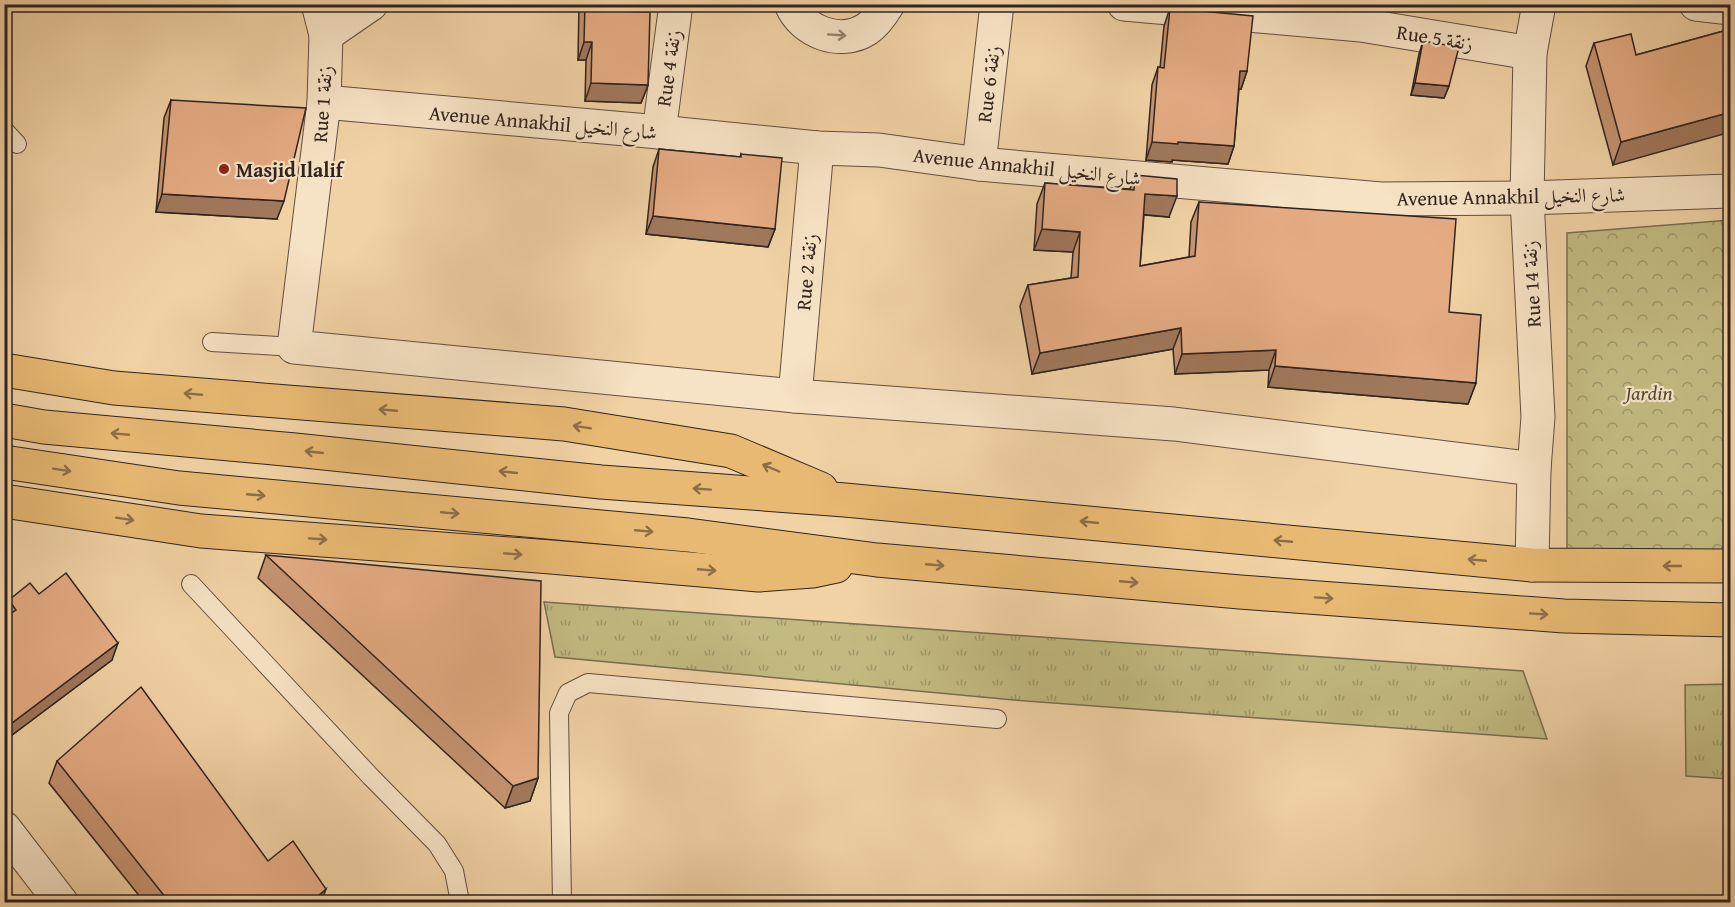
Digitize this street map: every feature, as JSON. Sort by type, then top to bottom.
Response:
[{"type":"highway","points":[[4,370],[114,388],[575,426],[731,451],[844,500]]},
{"type":"highway","points":[[4,420],[44,427],[601,482],[844,500],[1532,565],[1731,566]]},
{"type":"highway","points":[[4,462],[179,488],[688,535],[877,560],[1240,592],[1564,616],[1731,620]]},
{"type":"highway","points":[[4,501],[201,531],[759,575],[812,571],[877,560]]},
{"type":"street","points":[[322,20],[371,4]]},
{"type":"street","name":"Rue 4 زنقة","points":[[659,132],[676,4]]},
{"type":"street","points":[[791,4],[804,23],[818,32],[834,36],[851,36],[866,30],[879,19],[888,4]]},
{"type":"street","name":"Rue 6 زنقة","points":[[979,164],[997,4]]},
{"type":"street","name":"Rue 5 زنقة","points":[[1124,4],[1361,25],[1530,53]]},
{"type":"street","name":"Rue 14 زنقة","points":[[1532,565],[1534,469],[1538,417],[1527,198],[1530,53],[1539,4]]},
{"type":"street","points":[[1696,4],[1731,8]]},
{"type":"street","name":"Rue 1 زنقة","points":[[294,347],[324,102],[322,20]]},
{"type":"street","name":"Avenue Annakhil شارع النخيل","points":[[324,102],[817,148],[879,150],[979,164],[1381,198],[1527,198],[1731,191]]},
{"type":"street","name":"Rue 2 زنقة","points":[[795,396],[817,148]]},
{"type":"street","points":[[294,347],[795,396],[1174,424],[1534,469]]},
{"type":"street","points":[[4,828],[48,898]]},
{"type":"lane","points":[[4,130],[17,144]]},
{"type":"lane","points":[[212,342],[294,347]]},
{"type":"lane","points":[[191,584],[371,777],[437,844],[454,871],[460,903]]},
{"type":"lane","points":[[562,903],[559,712],[568,693],[588,683],[998,719]]},
{"type":"green space","name":"Jardin","points":[[1730,220],[1730,551],[1567,553],[1567,233]]},
{"type":"green space","points":[[544,602],[1523,671],[1547,739],[1014,700],[555,657]]},
{"type":"green space","points":[[1730,684],[1730,779],[1686,776],[1685,685]]},
{"type":"building","points":[[585,4],[611,4],[611,11],[650,12],[648,85],[591,83],[592,42],[584,42]]},
{"type":"building","points":[[1170,8],[1253,16],[1247,71],[1240,71],[1234,146],[1152,142],[1158,67],[1164,68]]},
{"type":"building","points":[[1731,29],[1731,112],[1621,142],[1594,43],[1631,34],[1636,55]]},
{"type":"building","points":[[1423,41],[1459,47],[1449,86],[1415,83]]},
{"type":"building","name":"Masjid Ilalif","points":[[171,100],[306,108],[284,201],[162,194]]},
{"type":"building","points":[[659,149],[741,157],[741,154],[782,158],[775,229],[653,216]]},
{"type":"building","points":[[1135,175],[1177,179],[1177,196],[1145,194],[1140,266],[1195,256],[1199,202],[1456,219],[1449,312],[1481,315],[1476,383],[1275,366],[1276,350],[1182,354],[1181,328],[1040,353],[1028,285],[1078,277],[1080,232],[1042,229],[1045,183],[1134,190]]},
{"type":"building","points":[[266,555],[541,581],[538,778],[513,786]]},
{"type":"building","points":[[66,573],[118,643],[4,729],[4,618],[16,610],[9,600],[30,583],[39,594]]},
{"type":"building","points":[[141,687],[268,861],[293,841],[326,889],[310,903],[170,903],[57,761]]},
{"type":"place","name":"Masjid Ilalif","points":[[224,169]]}]
